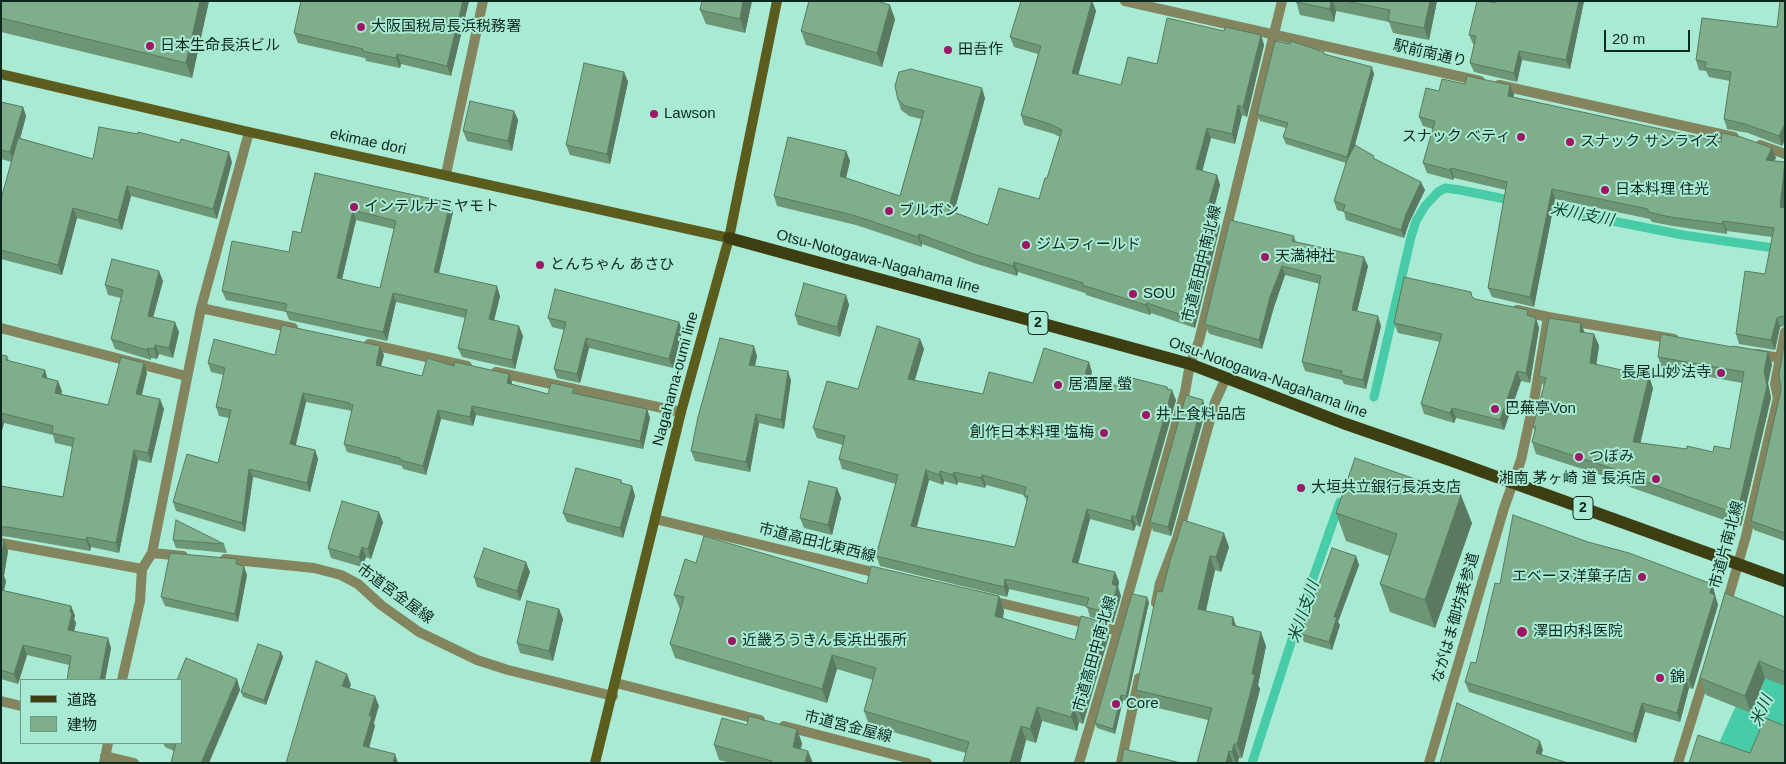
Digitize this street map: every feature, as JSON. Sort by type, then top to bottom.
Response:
[{"type":"main road","name":"Nagahama-oumi line","points":[[595,763],[613,696],[681,412],[729,238],[777,1]]},
{"type":"main road","name":"ekimae dori","points":[[1,74],[249,132],[729,238]]},
{"type":"main road","name":"Otsu-Notogawa-Nagahama line","points":[[729,238],[1190,364],[1342,423],[1381,435],[1785,581]]},
{"type":"street","points":[[446,174],[483,1]]},
{"type":"street","name":"駅前南通り","points":[[1125,1],[1750,141],[1785,154]]},
{"type":"street","name":"市道高田中南北線","points":[[1079,763],[1185,392],[1190,364],[1199,341],[1282,1]]},
{"type":"street","points":[[122,679],[140,601],[142,569],[152,553],[186,376],[202,308],[249,132]]},
{"type":"street","points":[[202,308],[307,331]]},
{"type":"street","points":[[1510,309],[1683,341]]},
{"type":"street","name":"ながはま御坊表参道","points":[[1429,763],[1512,482],[1521,460],[1535,395],[1548,317]]},
{"type":"street","points":[[1,328],[186,376]]},
{"type":"street","name":"市道片南北線","points":[[1723,616],[1782,398],[1775,384],[1785,332]]},
{"type":"street","points":[[355,341],[681,412]]},
{"type":"street","points":[[1751,353],[1780,358]]},
{"type":"street","points":[[1154,612],[1160,583],[1177,539],[1215,402],[1226,378]]},
{"type":"street","name":"市道高田北東西線","points":[[655,520],[887,575]]},
{"type":"street","points":[[1,543],[142,569]]},
{"type":"street","points":[[152,553],[190,556]]},
{"type":"street","name":"市道宮金屋線","points":[[219,559],[314,568],[341,575],[358,584],[381,606],[419,632],[476,660],[508,670],[613,696]]},
{"type":"street","points":[[974,596],[1118,631]]},
{"type":"street","points":[[1678,763],[1709,662]]},
{"type":"street","points":[[1121,763],[1141,668]]},
{"type":"street","name":"市道宮金屋線","points":[[616,683],[927,763]]},
{"type":"street","points":[[1,701],[20,706]]},
{"type":"street","points":[[108,744],[104,759],[134,763]]},
{"type":"building","points":[[1,1],[200,1],[186,63],[1,18]]},
{"type":"building","points":[[301,1],[463,1],[447,66],[397,54],[396,58],[362,51],[363,49],[294,33]]},
{"type":"building","points":[[702,1],[743,1],[740,19],[700,10]]},
{"type":"building","points":[[809,1],[877,1],[890,5],[877,53],[801,31]]},
{"type":"building","points":[[1021,1],[1092,1],[1072,73],[1121,85],[1128,57],[1157,64],[1167,18],[1224,31],[1225,27],[1261,35],[1243,107],[1238,105],[1232,134],[1207,128],[1196,169],[1217,175],[1206,213],[1216,216],[1191,318],[1014,262],[1013,266],[973,254],[919,234],[918,237],[853,215],[774,196],[788,137],[846,151],[840,176],[900,196],[924,111],[905,106],[898,100],[895,86],[899,72],[911,69],[982,88],[948,210],[988,225],[999,188],[1039,199],[1062,130],[1050,124],[1021,115],[1041,46],[1010,37]]},
{"type":"building","points":[[1296,1],[1331,1],[1330,9]]},
{"type":"building","points":[[1345,1],[1430,1],[1424,28],[1388,21],[1390,10]]},
{"type":"building","points":[[1477,1],[1495,3],[1495,1],[1579,1],[1566,60],[1519,51],[1514,73],[1470,63],[1476,36],[1469,35]]},
{"type":"building","points":[[1780,1],[1785,1],[1785,124],[1779,136],[1724,119],[1731,72],[1705,68],[1706,62],[1696,60],[1702,18],[1777,27]]},
{"type":"building","points":[[1275,41],[1290,44],[1291,41],[1324,52],[1324,54],[1372,67],[1347,157],[1283,137],[1288,123],[1257,114]]},
{"type":"building","points":[[584,63],[624,72],[607,154],[566,145]]},
{"type":"building","points":[[1467,76],[1510,85],[1508,96],[1721,142],[1722,133],[1741,137],[1772,148],[1766,160],[1785,162],[1780,207],[1785,208],[1785,317],[1777,318],[1771,340],[1736,334],[1745,271],[1765,274],[1774,228],[1723,221],[1723,224],[1670,217],[1648,212],[1648,209],[1552,189],[1530,297],[1488,288],[1507,182],[1423,163],[1435,121],[1419,117],[1426,88],[1439,91],[1442,79],[1465,84]]},
{"type":"building","points":[[470,101],[514,111],[508,141],[463,131]]},
{"type":"building","points":[[1,102],[23,107],[10,152],[1,150]]},
{"type":"building","points":[[99,127],[138,134],[138,132],[180,143],[181,139],[229,152],[213,209],[127,186],[118,220],[73,208],[58,265],[1,250],[1,199],[18,138],[93,159]]},
{"type":"building","points":[[1355,145],[1374,156],[1373,158],[1421,182],[1406,214],[1401,230],[1343,211],[1345,205],[1334,201],[1347,160]]},
{"type":"building","points":[[315,173],[450,203],[434,272],[497,286],[489,319],[519,326],[512,360],[458,348],[467,310],[393,293],[383,332],[285,311],[287,304],[222,291],[232,241],[289,252],[293,231],[301,233]],"holes":[[[353,210],[396,221],[380,288],[337,278]]]},
{"type":"building","points":[[1230,220],[1294,236],[1292,241],[1364,257],[1352,310],[1378,316],[1363,380],[1341,375],[1342,371],[1302,362],[1321,276],[1282,266],[1270,297],[1259,340],[1205,323]]},
{"type":"building","points":[[112,259],[159,271],[148,316],[175,322],[169,348],[155,345],[154,349],[148,348],[147,350],[111,339],[123,290],[105,285]]},
{"type":"building","points":[[1404,277],[1471,292],[1472,297],[1475,299],[1528,310],[1527,315],[1536,318],[1526,373],[1517,371],[1500,420],[1452,408],[1450,413],[1421,404],[1442,334],[1394,323]]},
{"type":"building","points":[[804,283],[846,295],[837,327],[795,315]]},
{"type":"building","points":[[555,289],[679,322],[669,359],[586,338],[577,374],[554,369],[566,322],[548,318]]},
{"type":"building","points":[[1549,318],[1581,323],[1580,332],[1594,334],[1590,363],[1649,376],[1633,442],[1687,449],[1687,446],[1713,452],[1714,446],[1730,449],[1744,372],[1658,357],[1661,334],[1768,352],[1764,371],[1767,386],[1737,514],[1623,474],[1623,472],[1532,442],[1536,427],[1533,427],[1546,378],[1539,376]]},
{"type":"building","points":[[282,325],[380,346],[376,365],[422,376],[427,358],[454,366],[455,362],[509,374],[507,383],[548,394],[551,383],[574,388],[572,393],[647,409],[640,441],[472,406],[470,417],[438,410],[423,466],[400,460],[400,458],[344,444],[353,405],[303,393],[290,444],[315,450],[307,483],[249,469],[242,523],[173,502],[187,454],[218,463],[231,410],[216,407],[225,368],[208,363],[214,339],[275,355]]},
{"type":"building","points":[[877,326],[920,339],[908,379],[983,394],[989,372],[1033,383],[1044,348],[1089,362],[1084,377],[1129,389],[1132,378],[1172,390],[1136,517],[1132,515],[1131,521],[1087,509],[1072,562],[1115,572],[1112,584],[1117,586],[1110,613],[1086,607],[1089,598],[1005,579],[1004,587],[876,556],[898,475],[839,459],[845,436],[813,428],[827,381],[858,389]],"holes":[[[926,470],[939,475],[940,471],[953,475],[954,472],[981,478],[982,475],[1026,487],[1024,496],[1028,496],[1015,547],[911,526]]]},
{"type":"building","points":[[720,338],[754,346],[749,365],[788,371],[781,420],[756,414],[746,462],[691,451],[698,417]]},
{"type":"building","points":[[1785,339],[1785,533],[1751,521],[1781,390],[1779,374]]},
{"type":"building","points":[[1,355],[7,356],[6,360],[45,370],[42,377],[58,381],[55,393],[108,405],[121,357],[144,363],[136,394],[160,399],[148,453],[134,450],[116,543],[87,537],[86,540],[1,527],[1,486],[63,497],[74,438],[52,433],[53,426],[1,413]]},
{"type":"building","points":[[1186,395],[1203,400],[1168,527],[1150,522]]},
{"type":"building","points":[[1355,458],[1461,495],[1425,600],[1380,584],[1397,534],[1336,513]]},
{"type":"building","points":[[576,468],[621,480],[621,483],[632,486],[620,528],[563,513]]},
{"type":"building","points":[[809,481],[837,488],[828,525],[800,518]]},
{"type":"building","points":[[342,501],[379,512],[368,549],[362,547],[359,557],[328,548]]},
{"type":"building","points":[[1513,515],[1588,542],[1629,553],[1712,584],[1710,593],[1715,595],[1689,680],[1686,679],[1677,713],[1642,703],[1633,734],[1465,682],[1471,662],[1476,663],[1495,583],[1500,584]]},
{"type":"building","points":[[176,520],[224,544],[173,540]]},
{"type":"building","points":[[1183,520],[1224,533],[1216,557],[1210,556],[1198,609],[1233,617],[1232,625],[1261,632],[1252,674],[1255,675],[1237,744],[1234,744],[1232,752],[1229,751],[1226,763],[1197,763],[1212,708],[1136,690],[1157,591],[1162,592]]},
{"type":"building","points":[[704,536],[867,584],[871,566],[999,596],[995,616],[1075,640],[1081,616],[1104,622],[1078,709],[1074,708],[1071,717],[1037,707],[1030,729],[1021,726],[1010,763],[963,763],[969,742],[864,711],[876,668],[832,655],[822,689],[670,644],[684,597],[674,595],[685,559],[696,563]]},
{"type":"building","points":[[1,540],[4,541],[1,558]]},
{"type":"building","points":[[484,548],[526,562],[517,591],[474,577]]},
{"type":"building","points":[[1332,548],[1356,556],[1334,617],[1337,617],[1329,642],[1301,634]]},
{"type":"building","points":[[170,553],[237,559],[236,564],[244,566],[235,614],[161,597]]},
{"type":"building","points":[[1,590],[71,606],[70,612],[72,613],[68,630],[108,638],[100,679],[67,679],[71,656],[23,645],[14,674],[1,670]]},
{"type":"building","points":[[1725,593],[1785,617],[1785,672],[1759,661],[1745,696],[1700,678]]},
{"type":"building","points":[[1132,594],[1147,597],[1126,696],[1121,695],[1113,729],[1095,723]]},
{"type":"building","points":[[527,601],[559,609],[549,651],[517,643]]},
{"type":"building","points":[[258,644],[281,652],[264,700],[241,692]]},
{"type":"building","points":[[186,658],[237,679],[201,763],[171,763],[176,744],[182,744],[182,679],[177,679]]},
{"type":"building","points":[[316,661],[347,674],[342,686],[375,696],[369,716],[372,716],[363,746],[395,754],[393,763],[286,763]]},
{"type":"building","points":[[1457,703],[1540,741],[1536,753],[1568,763],[1440,763]]},
{"type":"building","points":[[749,716],[797,729],[793,747],[808,751],[805,763],[771,763],[772,761],[714,745],[722,718],[747,725]]},
{"type":"building","points":[[1765,718],[1785,726],[1785,763],[1689,763],[1698,735],[1750,753]]},
{"type":"building","points":[[1124,749],[1181,763],[1121,763]]},
{"type":"waterway","name":"米川支川","points":[[1374,397],[1411,237],[1416,221],[1425,206],[1438,192],[1445,188],[1515,201]]},
{"type":"waterway","name":"米川支川","points":[[1542,207],[1683,235],[1781,249],[1785,236]]},
{"type":"waterway","name":"米川支川","points":[[1252,763],[1298,621],[1340,502]]},
{"type":"waterway","name":"米川","points":[[1738,763],[1785,659]]},
{"type":"place","name":"大阪国税局長浜税務署","points":[[361,27]]},
{"type":"place","name":"日本生命長浜ビル","points":[[150,46]]},
{"type":"place","name":"田吾作","points":[[948,50]]},
{"type":"place","name":"Lawson","points":[[654,114]]},
{"type":"place","name":"スナック べティ","points":[[1521,137]]},
{"type":"place","name":"スナック サンライズ","points":[[1570,142]]},
{"type":"place","name":"日本料理 住光","points":[[1605,190]]},
{"type":"place","name":"インテルナミヤモト","points":[[354,207]]},
{"type":"place","name":"ブルボン","points":[[889,211]]},
{"type":"place","name":"ジムフィールド","points":[[1026,245]]},
{"type":"place","name":"天満神社","points":[[1265,257]]},
{"type":"place","name":"とんちゃん あさひ","points":[[540,265]]},
{"type":"place","name":"SOU","points":[[1133,294]]},
{"type":"place","name":"長尾山妙法寺","points":[[1721,373]]},
{"type":"place","name":"居酒屋 螢","points":[[1058,385]]},
{"type":"place","name":"巴蕪亭Von","points":[[1495,409]]},
{"type":"place","name":"井上食料品店","points":[[1146,415]]},
{"type":"place","name":"創作日本料理 塩梅","points":[[1104,433]]},
{"type":"place","name":"つぼみ","points":[[1579,457]]},
{"type":"place","name":"湘南 茅ヶ崎 道 長浜店","points":[[1656,479]]},
{"type":"place","name":"大垣共立銀行長浜支店","points":[[1301,488]]},
{"type":"place","name":"エベーヌ洋菓子店","points":[[1642,577]]},
{"type":"place","name":"澤田内科医院","points":[[1522,632]]},
{"type":"place","name":"近畿ろうきん長浜出張所","points":[[732,641]]},
{"type":"place","name":"錦","points":[[1660,678]]},
{"type":"place","name":"Core","points":[[1116,704]]}]
